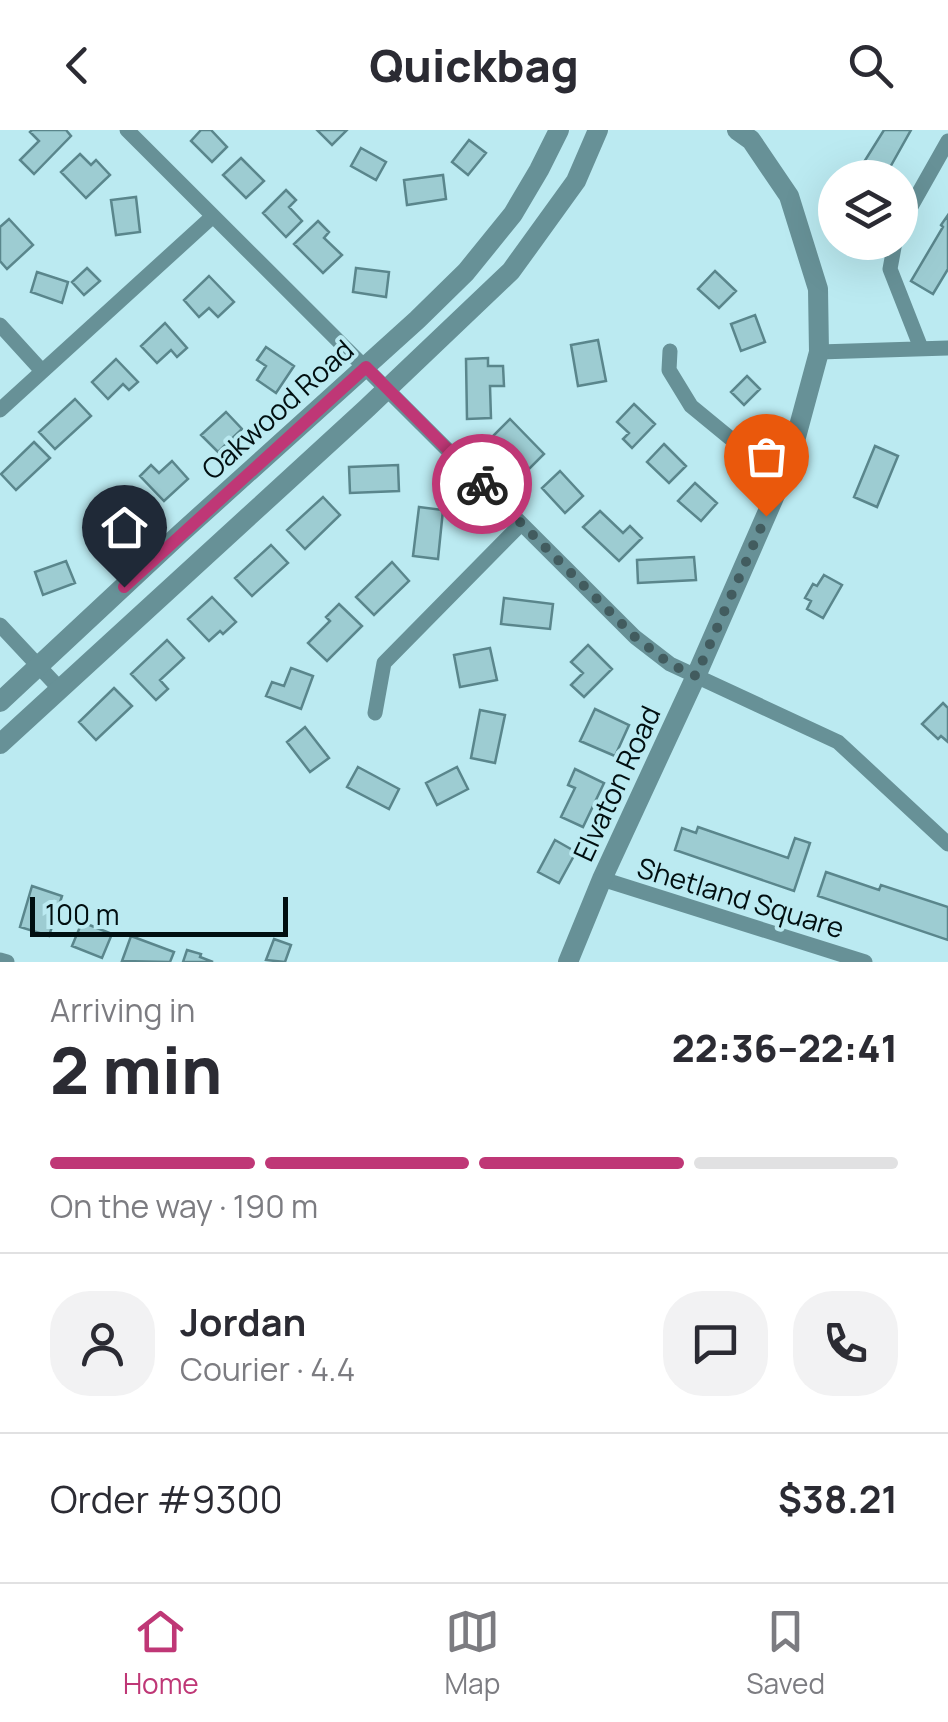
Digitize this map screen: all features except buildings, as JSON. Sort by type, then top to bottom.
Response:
[{"type":"street","points":[[127,130],[635,637],[670,664],[838,742],[948,844]]},
{"type":"street","name":"Oakwood Road","points":[[0,702],[466,272],[513,214],[559,130]]},
{"type":"street","points":[[0,744],[511,271],[576,181],[598,130]]},
{"type":"street","name":"Elvaton Road","points":[[568,962],[790,463],[820,352],[818,289],[789,196],[751,140],[737,130]]},
{"type":"street","points":[[918,194],[948,141]]},
{"type":"street","points":[[0,410],[212,216]]},
{"type":"street","points":[[892,260],[890,268],[921,348]]},
{"type":"street","points":[[0,325],[42,371]]},
{"type":"street","points":[[820,352],[948,348]]},
{"type":"street","points":[[670,351],[669,370],[692,406],[746,452],[790,463]]},
{"type":"street","points":[[375,713],[384,664],[522,524]]},
{"type":"street","points":[[180,534],[204,558]]},
{"type":"street","points":[[0,625],[60,689]]},
{"type":"street","name":"Shetland Square","points":[[602,880],[865,962]]},
{"type":"way so far","points":[[482,484],[635,637],[670,664],[696,676],[766,516]]},
{"type":"route","points":[[124,587],[366,367],[482,484]]}]
